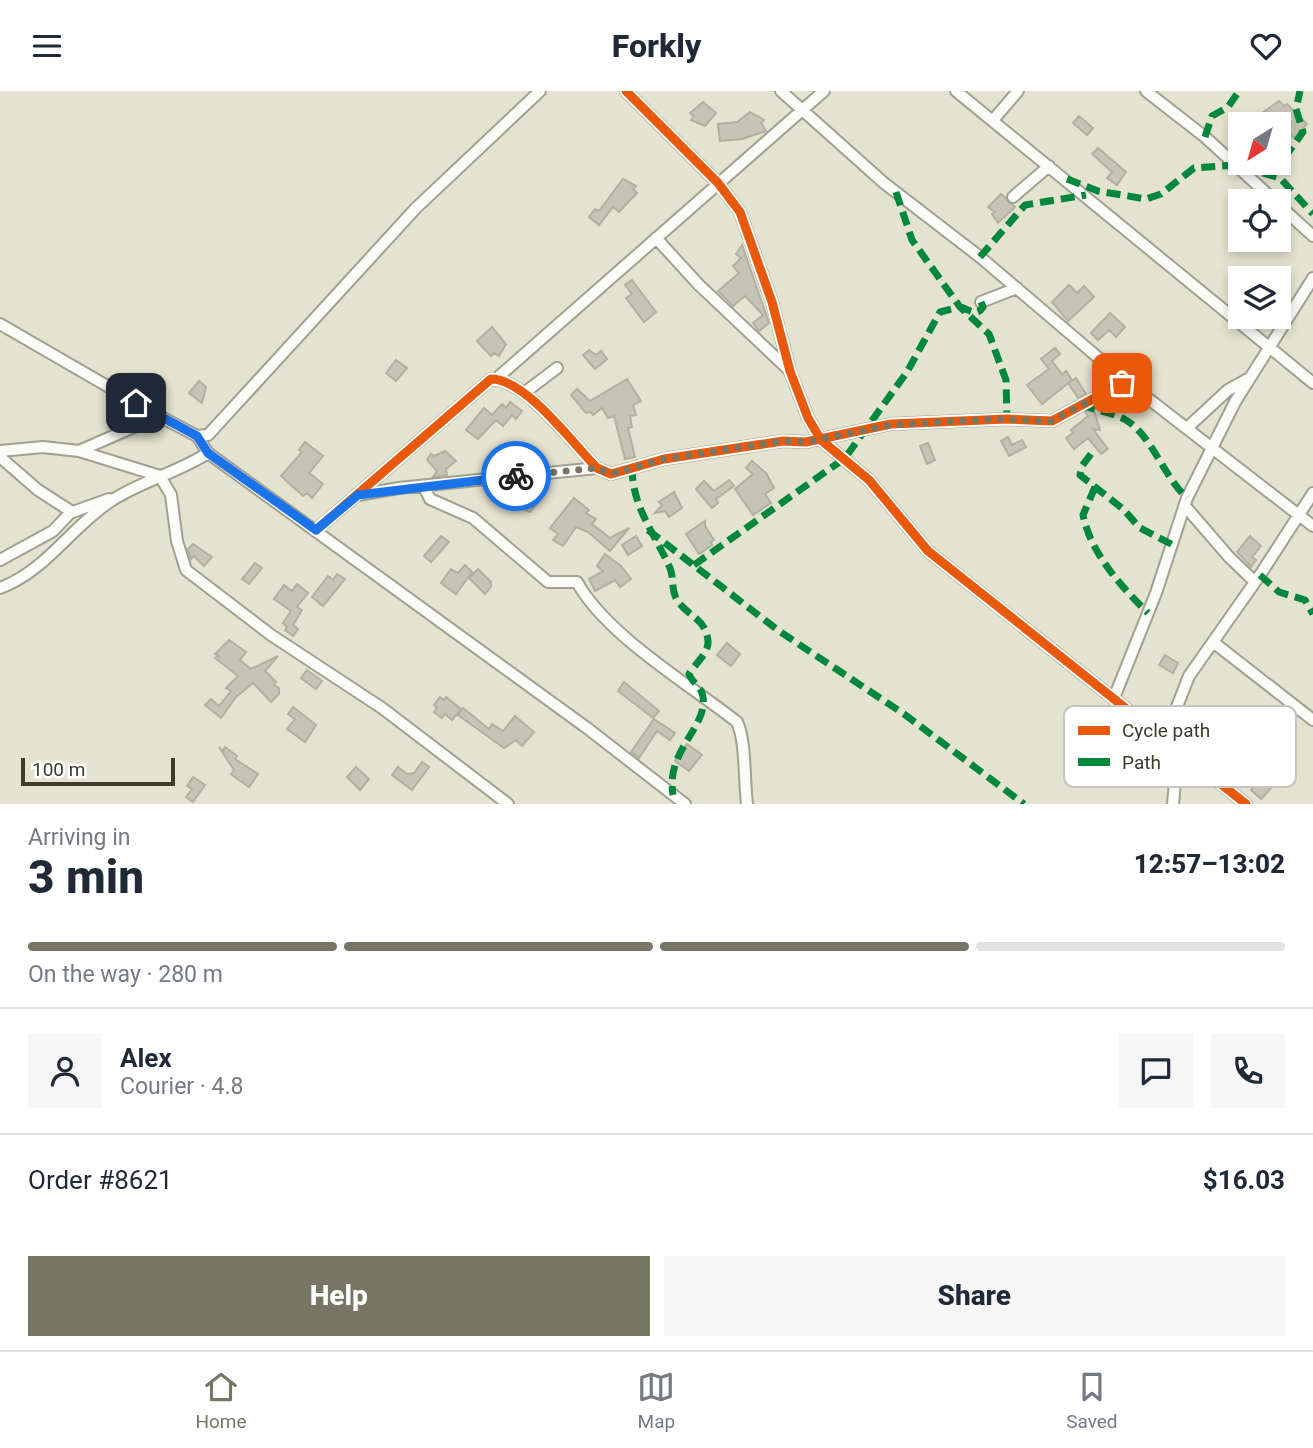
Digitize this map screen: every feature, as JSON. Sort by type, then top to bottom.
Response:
[{"type":"street","points":[[197,436],[208,435],[214,430],[416,208],[540,91]]},
{"type":"street","points":[[626,91],[718,183],[740,212],[756,252],[790,371],[807,418],[821,440],[869,480],[928,551],[1124,706]]},
{"type":"street","points":[[781,91],[884,183],[1017,288],[1128,383],[1313,526]]},
{"type":"street","points":[[316,530],[485,381],[496,379],[824,91]]},
{"type":"street","points":[[956,91],[1313,383]]},
{"type":"street","points":[[993,120],[1018,91]]},
{"type":"street","points":[[1146,91],[1205,137],[1262,189]]},
{"type":"street","points":[[1013,197],[1049,166]]},
{"type":"street","points":[[1291,216],[1313,236]]},
{"type":"street","points":[[656,238],[699,285],[790,371]]},
{"type":"street","points":[[1114,698],[1156,593],[1185,506],[1212,446],[1235,402],[1313,278]]},
{"type":"street","points":[[981,302],[1017,288]]},
{"type":"street","points":[[0,324],[197,436],[208,453],[685,804]]},
{"type":"street","points":[[524,393],[557,368]]},
{"type":"street","points":[[1188,428],[1228,390],[1253,377]]},
{"type":"street","points":[[496,379],[524,393],[597,468],[611,474],[701,453],[821,440],[891,425],[995,419],[1052,421],[1115,387],[1128,383]]},
{"type":"street","points":[[79,451],[159,416]]},
{"type":"street","points":[[0,454],[43,447],[79,451],[160,476],[171,495],[177,541],[186,570],[271,635],[373,701],[508,804]]},
{"type":"street","points":[[0,560],[53,531],[72,512],[122,495],[160,476],[185,468],[208,453]]},
{"type":"street","points":[[0,454],[38,491],[72,512]]},
{"type":"street","points":[[358,495],[398,488],[597,468]]},
{"type":"street","points":[[425,487],[430,499],[473,519],[548,582],[577,582],[584,596],[621,633],[737,722],[743,733],[742,764],[747,804]]},
{"type":"street","points":[[1177,706],[1185,683],[1313,493]]},
{"type":"street","points":[[0,588],[40,565],[79,526],[122,495]]},
{"type":"street","points":[[1185,506],[1229,558],[1255,582]]},
{"type":"street","points":[[1213,642],[1313,719]]},
{"type":"street","points":[[1225,787],[1246,804]]},
{"type":"building","points":[[1279,101],[1284,106],[1287,104],[1307,124],[1294,138],[1292,112],[1264,112]]},
{"type":"building","points":[[703,102],[716,113],[705,126],[691,120],[694,116],[690,113]]},
{"type":"building","points":[[750,112],[764,120],[761,123],[766,131],[742,139],[720,141],[718,124],[737,122]]},
{"type":"building","points":[[1079,116],[1093,128],[1087,135],[1073,123]]},
{"type":"building","points":[[1098,148],[1126,172],[1117,185],[1107,178],[1112,172],[1092,154]]},
{"type":"building","points":[[623,179],[636,186],[633,189],[637,193],[619,212],[613,207],[599,225],[589,217],[595,209],[599,211]]},
{"type":"building","points":[[1001,194],[1015,207],[998,223],[992,214],[995,212],[988,207]]},
{"type":"building","points":[[742,245],[769,323],[759,331],[753,323],[763,315],[745,296],[733,306],[718,291],[739,273],[733,266],[741,258],[736,254]]},
{"type":"building","points":[[632,280],[656,312],[644,322],[626,298],[632,294],[625,285]]},
{"type":"building","points":[[1069,285],[1077,293],[1084,286],[1094,297],[1068,321],[1052,302]]},
{"type":"building","points":[[1110,313],[1125,327],[1116,337],[1109,330],[1098,340],[1091,333]]},
{"type":"building","points":[[492,327],[506,344],[499,356],[494,353],[491,356],[477,341]]},
{"type":"building","points":[[1055,348],[1060,354],[1052,361],[1062,374],[1066,371],[1072,380],[1042,404],[1027,385],[1049,369],[1041,359]]},
{"type":"building","points":[[589,350],[596,355],[601,351],[607,359],[595,369],[583,355]]},
{"type":"building","points":[[396,360],[407,368],[396,381],[386,373]]},
{"type":"building","points":[[1076,378],[1086,394],[1078,398],[1068,383]]},
{"type":"building","points":[[627,379],[641,401],[633,405],[636,415],[630,416],[632,427],[628,428],[635,457],[625,459],[614,416],[608,418],[602,408],[593,415],[586,413],[571,395],[577,389],[590,401]]},
{"type":"building","points":[[199,381],[206,387],[202,403],[189,393]]},
{"type":"building","points":[[1105,401],[1094,410],[1100,430],[1093,429],[1108,449],[1101,454],[1088,438],[1074,449],[1066,438],[1073,433],[1071,430],[1088,416],[1085,412]]},
{"type":"building","points":[[510,402],[522,411],[516,419],[512,415],[503,426],[496,420],[478,439],[466,430],[484,408],[492,415],[502,404],[506,408]]},
{"type":"building","points":[[1008,437],[1012,445],[1022,440],[1026,447],[1009,456],[1001,441]]},
{"type":"building","points":[[305,442],[323,456],[309,473],[323,484],[312,498],[307,493],[303,496],[281,476],[302,452],[299,450]]},
{"type":"building","points":[[928,443],[935,460],[927,464],[920,446]]},
{"type":"building","points":[[445,451],[456,461],[446,469],[447,475],[433,477],[437,471],[427,460],[431,454],[434,456]]},
{"type":"building","points":[[752,461],[766,473],[774,488],[765,494],[771,503],[753,515],[735,489],[753,474],[746,468]]},
{"type":"building","points":[[729,480],[734,486],[716,499],[718,503],[712,508],[696,489],[704,481],[714,491]]},
{"type":"building","points":[[516,484],[540,500],[530,512],[518,507],[521,498],[511,490]]},
{"type":"building","points":[[674,492],[682,508],[669,517],[665,511],[655,513],[662,505],[659,502]]},
{"type":"building","points":[[574,498],[589,510],[586,513],[596,519],[592,524],[610,538],[629,528],[610,551],[588,532],[576,527],[563,546],[553,540],[558,534],[550,528]]},
{"type":"building","points":[[705,521],[705,526],[714,540],[712,545],[699,554],[686,534]]},
{"type":"building","points":[[441,536],[449,542],[431,562],[424,556]]},
{"type":"building","points":[[636,536],[642,546],[628,555],[622,545]]},
{"type":"building","points":[[1250,536],[1261,546],[1252,557],[1256,560],[1251,567],[1237,552]]},
{"type":"building","points":[[193,544],[212,557],[204,566],[194,556],[191,559],[188,549]]},
{"type":"building","points":[[605,554],[621,566],[631,579],[620,587],[615,580],[595,591],[589,579],[603,571],[597,566]]},
{"type":"building","points":[[255,563],[262,568],[249,584],[242,579]]},
{"type":"building","points":[[465,565],[472,572],[456,594],[441,583],[451,569],[458,573]]},
{"type":"building","points":[[478,569],[491,582],[491,587],[485,594],[469,578]]},
{"type":"building","points":[[337,574],[345,579],[323,606],[312,597],[328,576],[333,580]]},
{"type":"building","points":[[297,584],[308,593],[297,607],[302,610],[293,625],[298,629],[293,636],[285,630],[287,627],[283,623],[291,611],[274,599],[284,585],[292,591]]},
{"type":"building","points":[[229,640],[246,652],[240,660],[251,669],[278,656],[265,671],[276,682],[274,685],[279,688],[279,694],[271,702],[253,683],[236,697],[221,718],[205,705],[211,699],[219,706],[231,691],[226,688],[238,676],[215,658],[219,656],[215,654]]},
{"type":"building","points":[[727,643],[740,654],[731,666],[717,655]]},
{"type":"building","points":[[1165,655],[1178,663],[1173,673],[1159,665]]},
{"type":"building","points":[[307,670],[322,681],[316,689],[301,678]]},
{"type":"building","points":[[624,682],[659,711],[653,718],[618,691]]},
{"type":"building","points":[[440,697],[444,700],[446,697],[461,709],[452,720],[445,714],[442,718],[434,712],[437,708],[434,705]]},
{"type":"building","points":[[293,707],[316,725],[305,742],[287,729],[295,719],[288,714]]},
{"type":"building","points":[[463,708],[489,729],[492,724],[503,731],[515,716],[534,732],[522,746],[516,740],[504,748],[458,715]]},
{"type":"building","points":[[654,719],[675,733],[670,740],[657,731],[639,758],[631,752]]},
{"type":"building","points":[[687,744],[702,755],[689,771],[675,761]]},
{"type":"building","points":[[219,747],[223,751],[225,747],[237,756],[235,759],[258,774],[249,787],[231,774],[234,770]]},
{"type":"building","points":[[422,762],[429,767],[412,790],[392,775],[398,767],[407,774],[414,773]]},
{"type":"building","points":[[356,767],[369,779],[360,790],[347,777]]},
{"type":"building","points":[[193,777],[205,785],[193,802],[186,797],[192,789],[187,786]]},
{"type":"building","points":[[1254,787],[1272,787],[1261,799],[1251,790]]},
{"type":"marked path","points":[[1205,137],[1212,116],[1228,107],[1239,91]]},
{"type":"marked path","points":[[1292,147],[1303,132],[1296,109],[1300,91]]},
{"type":"marked path","points":[[1067,179],[1098,191],[1146,199],[1161,194],[1194,168],[1235,165],[1280,178],[1313,214]]},
{"type":"marked path","points":[[896,192],[912,240],[960,307],[989,334],[1006,380],[1007,419]]},
{"type":"marked path","points":[[980,257],[1025,205],[1086,195]]},
{"type":"marked path","points":[[694,565],[845,458],[907,372],[940,312],[960,307],[978,312],[983,307],[981,302]]},
{"type":"marked path","points":[[1081,405],[1124,419],[1133,426],[1142,434],[1187,498]]},
{"type":"marked path","points":[[1091,454],[1082,466],[1080,475],[1123,509],[1140,528],[1173,545]]},
{"type":"marked path","points":[[632,467],[640,508],[670,568],[675,596],[707,633],[708,645],[689,674],[702,694],[703,708],[675,765],[673,795]]},
{"type":"marked path","points":[[1095,487],[1083,515],[1087,529],[1108,568],[1148,613]]},
{"type":"marked path","points":[[648,530],[779,631],[904,714],[1024,804]]},
{"type":"marked path","points":[[1260,575],[1279,592],[1305,600],[1313,614]]},
{"type":"cycle path","points":[[626,91],[718,183],[740,212],[772,302],[790,371],[808,418],[821,440],[869,480],[928,551],[1123,706]]},
{"type":"cycle path","points":[[316,530],[491,379],[505,382],[534,401],[597,468],[611,474],[664,459],[783,441],[806,442],[891,424],[1007,419],[1052,421],[1115,387],[1128,383]]},
{"type":"cycle path","points":[[1225,787],[1246,804]]},
{"type":"way so far","points":[[516,476],[597,468],[611,474],[664,459],[783,441],[806,442],[891,425],[1013,418],[1052,421],[1122,383]]},
{"type":"route","points":[[136,403],[197,436],[208,453],[316,530],[358,495],[398,488],[460,484],[480,479],[516,476]]}]
